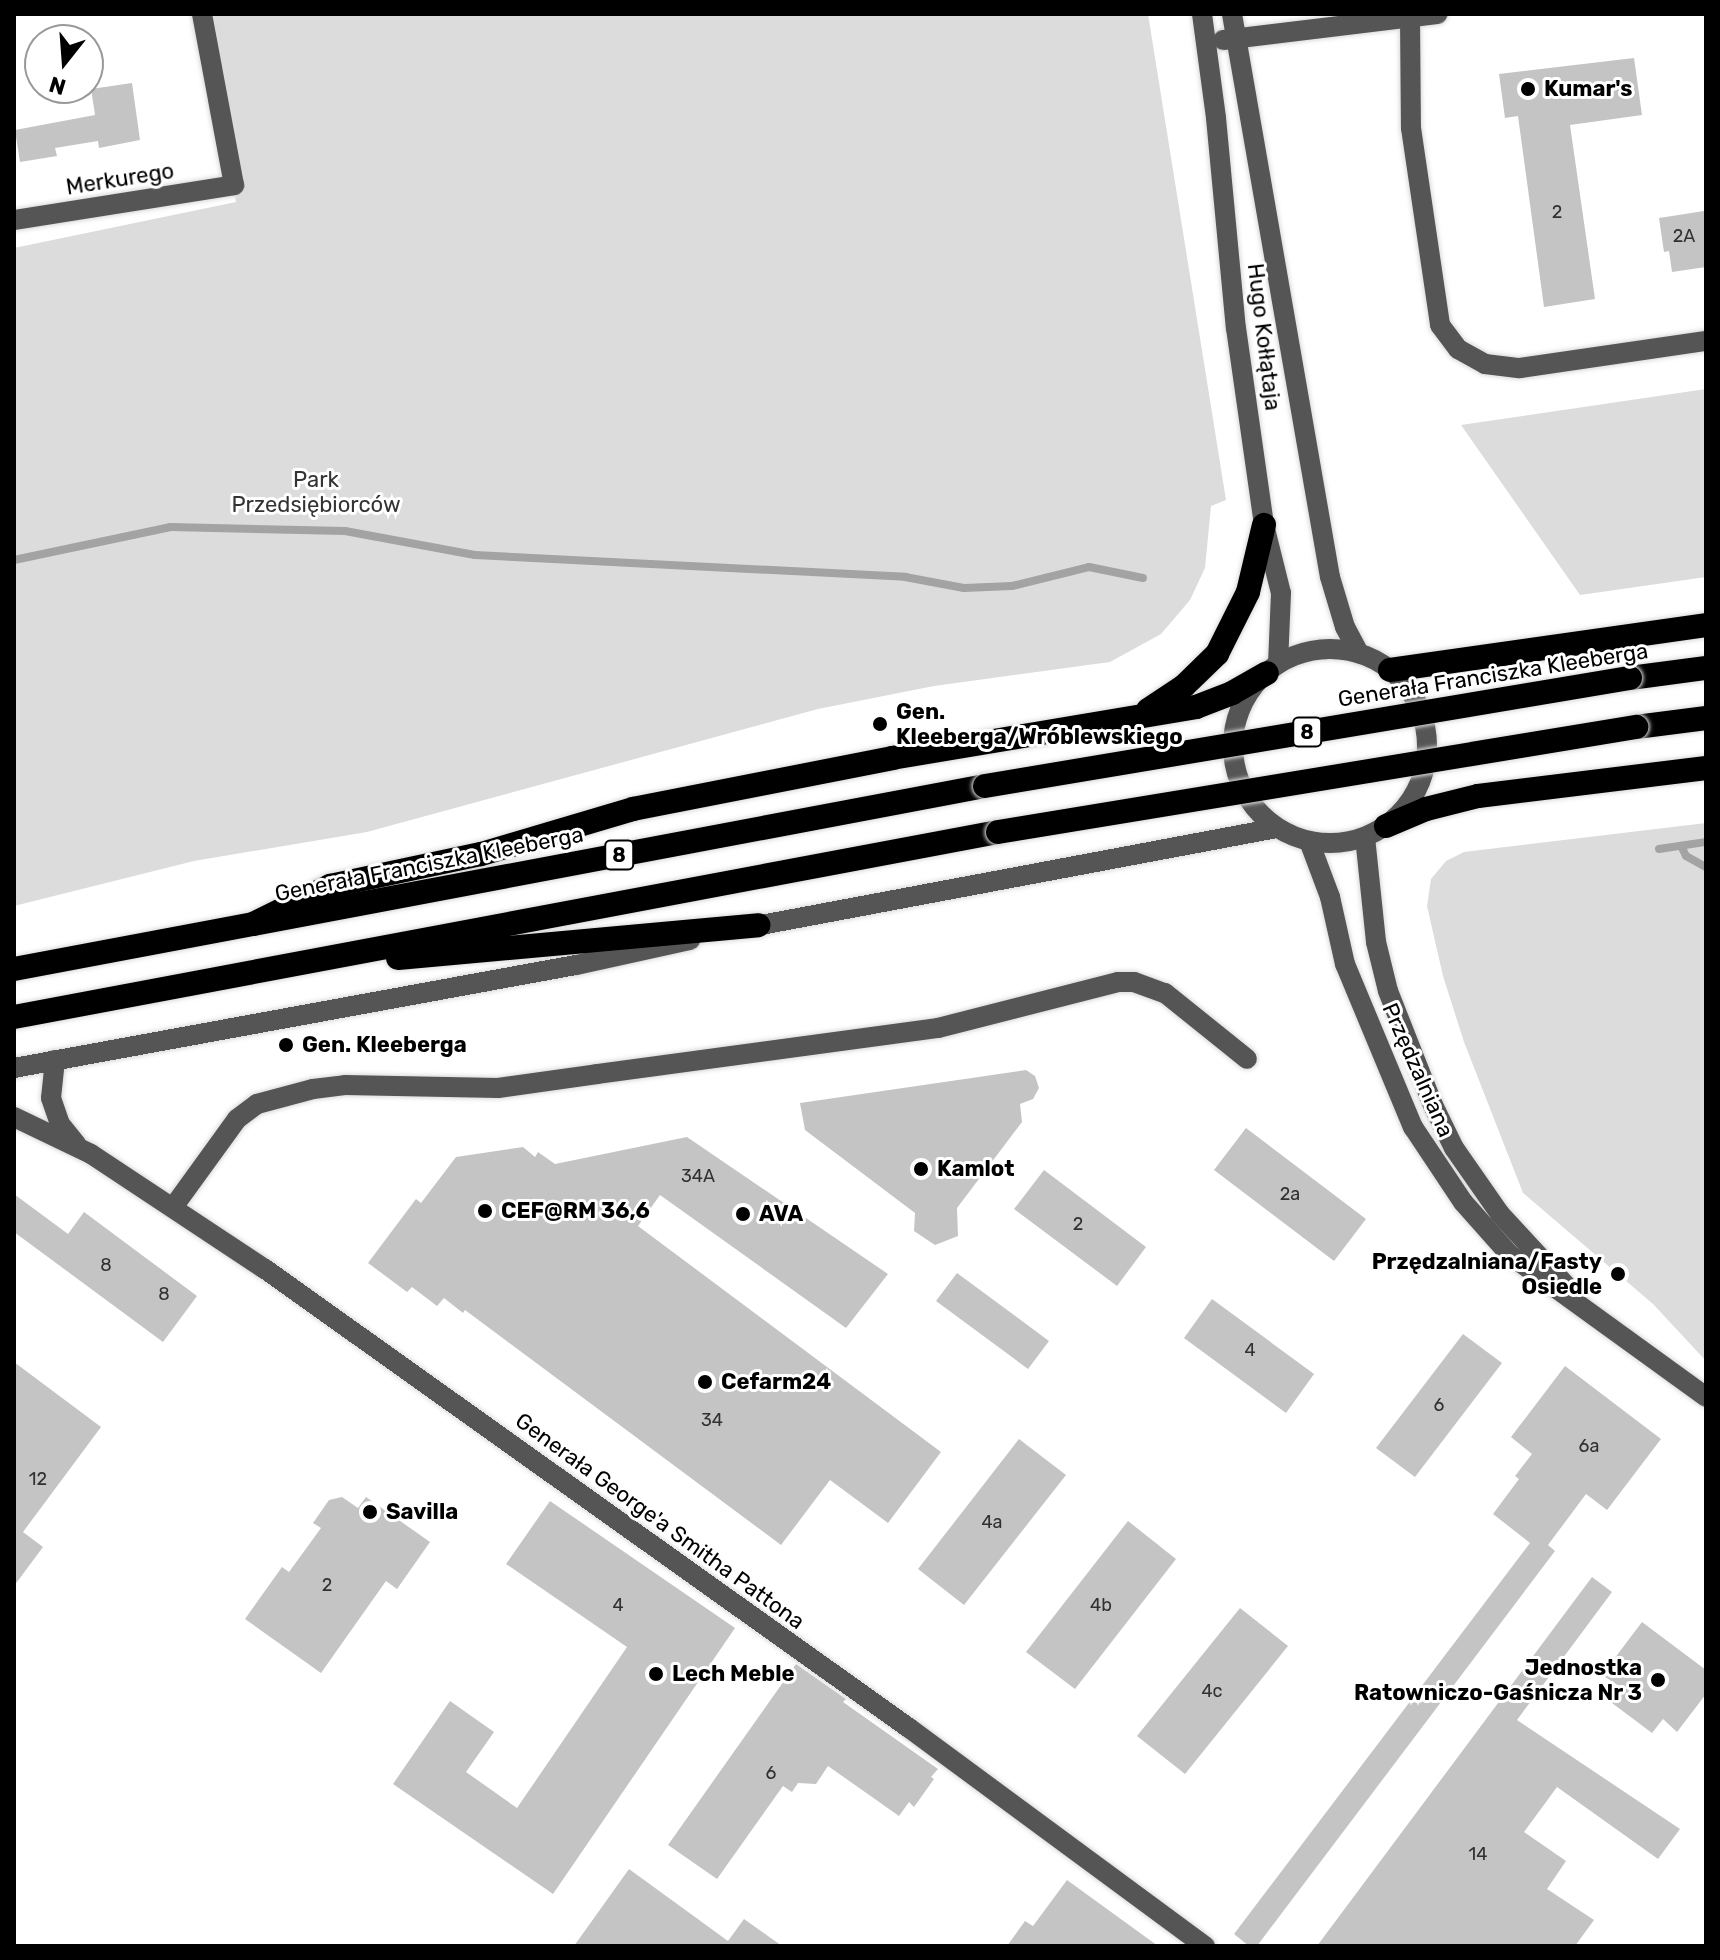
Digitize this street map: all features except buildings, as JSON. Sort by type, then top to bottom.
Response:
[{"type":"highway","points":[[1139,715],[1184,686],[1217,654],[1248,592],[1264,525]]},
{"type":"highway","points":[[1390,670],[1706,625]]},
{"type":"highway","name":"Generała Franciszka Kleeberga","points":[[14,969],[985,786],[1630,678],[1706,668]]},
{"type":"highway","points":[[253,924],[330,886],[481,854],[633,809],[1216,701],[1273,669]]},
{"type":"highway","name":"8","points":[[14,1017],[998,832],[1706,718]]},
{"type":"highway","points":[[1376,832],[1426,809],[1478,796],[1706,768]]},
{"type":"highway","points":[[280,967],[513,950],[758,925]]},
{"type":"street","name":"Merkurego","points":[[14,220],[234,185],[202,14]]},
{"type":"street","name":"Hugo Kołłątaja","points":[[1202,14],[1236,328],[1264,525],[1281,593],[1273,669]]},
{"type":"street","name":"Hugo Kołłątaja","points":[[1232,14],[1330,577],[1345,627],[1359,653]]},
{"type":"street","points":[[1207,42],[1437,14]]},
{"type":"street","points":[[1410,18],[1413,60],[1411,128],[1440,325],[1458,349],[1485,364],[1520,368],[1706,341]]},
{"type":"street","points":[[1309,651],[1359,653],[1390,670],[1409,688],[1421,711],[1427,736],[1426,762],[1419,787],[1405,809],[1376,832],[1337,843],[1309,841],[1277,828],[1258,811],[1244,790],[1235,766],[1233,740],[1238,715],[1249,692],[1273,669],[1309,651]]},
{"type":"street","points":[[14,1068],[576,965],[758,925],[1277,828]]},
{"type":"street","name":"Przędzalniana","points":[[1376,832],[1379,954],[1409,1051],[1454,1148],[1500,1214],[1586,1308]]},
{"type":"street","name":"Przędzalniana","points":[[1309,841],[1330,897],[1345,964],[1413,1127],[1484,1230],[1542,1281],[1586,1308],[1706,1397]]},
{"type":"street","points":[[174,1206],[237,1119],[257,1104],[313,1089],[345,1085],[498,1088],[938,1028],[1118,982],[1134,982],[1165,993],[1247,1059]]},
{"type":"street","name":"Generała George'a Smitha Pattona","points":[[55,1060],[51,1098],[60,1124],[79,1147]]},
{"type":"street","name":"Generała George'a Smitha Pattona","points":[[14,1117],[79,1147],[174,1206],[909,1728],[1205,1946]]},
{"type":"green space","name":"Park Przedsiębiorców","points":[[203,14],[1148,14],[1226,500],[1211,506],[1205,568],[1190,600],[1161,634],[1110,662],[934,686],[818,709],[367,832],[194,861],[14,906],[14,248],[236,202]]},
{"type":"green space","points":[[1706,389],[1706,577],[1580,595],[1461,425]]},
{"type":"green space","points":[[1706,823],[1706,1361],[1653,1304],[1523,1193],[1464,1042],[1443,976],[1427,906],[1431,879],[1446,861],[1464,852]]},
{"type":"waterway","points":[[14,560],[170,527],[345,531],[475,555],[905,577],[964,588],[1012,586],[1089,567],[1143,578]]},
{"type":"waterway","points":[[1659,849],[1706,842]]},
{"type":"waterway","points":[[1681,846],[1686,856],[1706,867]]},
{"type":"place","name":"Kumar's","points":[[1528,89]]},
{"type":"place","name":"Gen. Kleeberga/Wróblewskiego","points":[[880,724]]},
{"type":"place","name":"Gen. Kleeberga","points":[[286,1045]]},
{"type":"place","name":"Kamlot","points":[[921,1169]]},
{"type":"place","name":"CEF@RM 36,6","points":[[485,1211]]},
{"type":"place","name":"AVA","points":[[743,1214]]},
{"type":"place","name":"Przędzalniana/Fasty Osiedle","points":[[1618,1274]]},
{"type":"place","name":"Cefarm24","points":[[705,1382]]},
{"type":"place","name":"Savilla","points":[[370,1512]]},
{"type":"place","name":"Lech Meble","points":[[656,1674]]},
{"type":"place","name":"Jednostka Ratowniczo-Gaśnicza Nr 3","points":[[1658,1680]]}]
